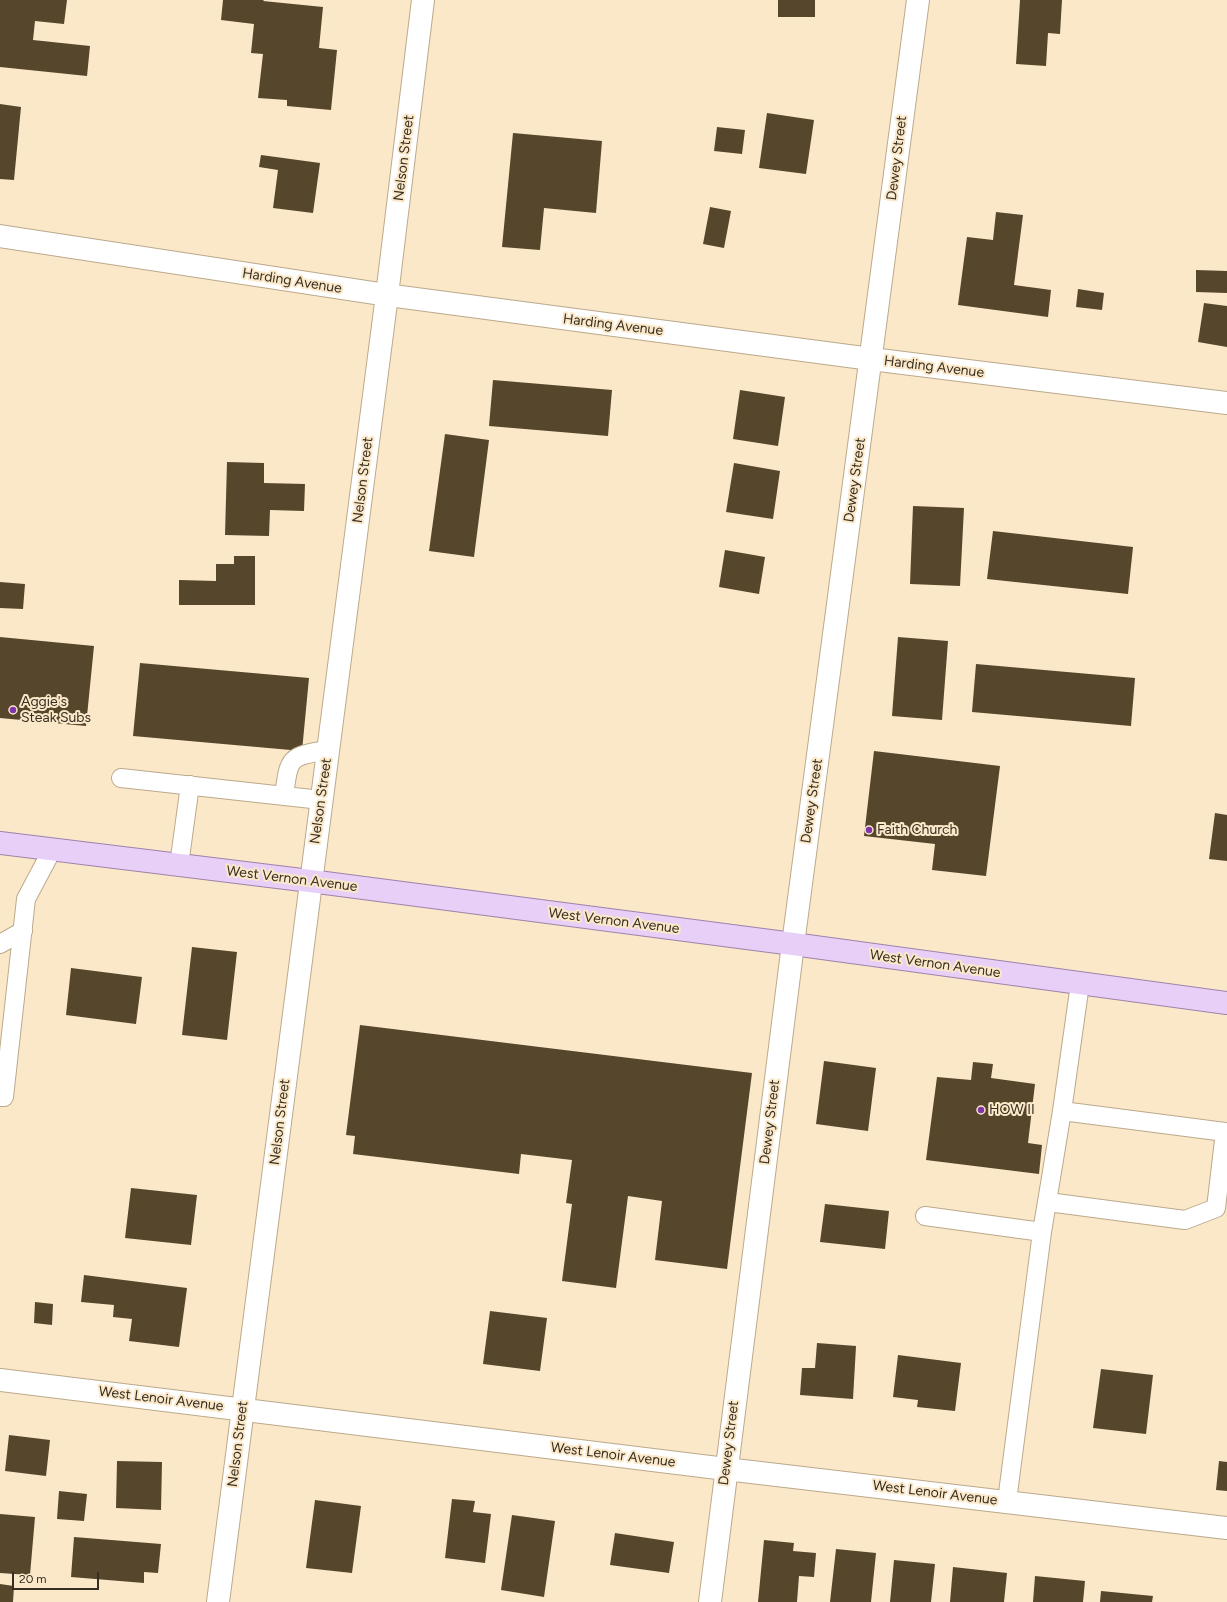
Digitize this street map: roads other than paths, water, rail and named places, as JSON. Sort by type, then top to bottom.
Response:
[{"type":"main road","name":"West Vernon Avenue","points":[[0,843],[310,881],[793,944],[1227,1003]]},
{"type":"street","name":"Nelson Street","points":[[218,1602],[310,881],[387,295],[423,0]]},
{"type":"street","name":"Dewey Street","points":[[710,1602],[793,944],[918,0]]},
{"type":"street","name":"Harding Avenue","points":[[0,236],[387,295],[871,359],[1227,403]]},
{"type":"street","name":"West Lenoir Avenue","points":[[0,1380],[726,1469],[1227,1528]]},
{"type":"lane","points":[[284,796],[287,770],[291,761],[309,752],[328,750]]},
{"type":"lane","points":[[121,778],[321,800]]},
{"type":"lane","points":[[179,865],[190,785]]},
{"type":"lane","points":[[0,1097],[4,1097],[3,1070],[23,931],[26,898],[52,850]]},
{"type":"lane","points":[[0,944],[23,931]]},
{"type":"lane","points":[[1007,1502],[1042,1232],[1062,1111],[1080,984]]},
{"type":"lane","points":[[1048,1202],[1185,1220],[1216,1208],[1225,1132],[1062,1111]]},
{"type":"lane","points":[[926,1216],[1042,1232]]},
{"type":"place","name":"Aggie's Steak Subs","points":[[13,710]]},
{"type":"place","name":"Faith Church","points":[[869,830]]},
{"type":"place","name":"HOW II","points":[[981,1110]]}]
